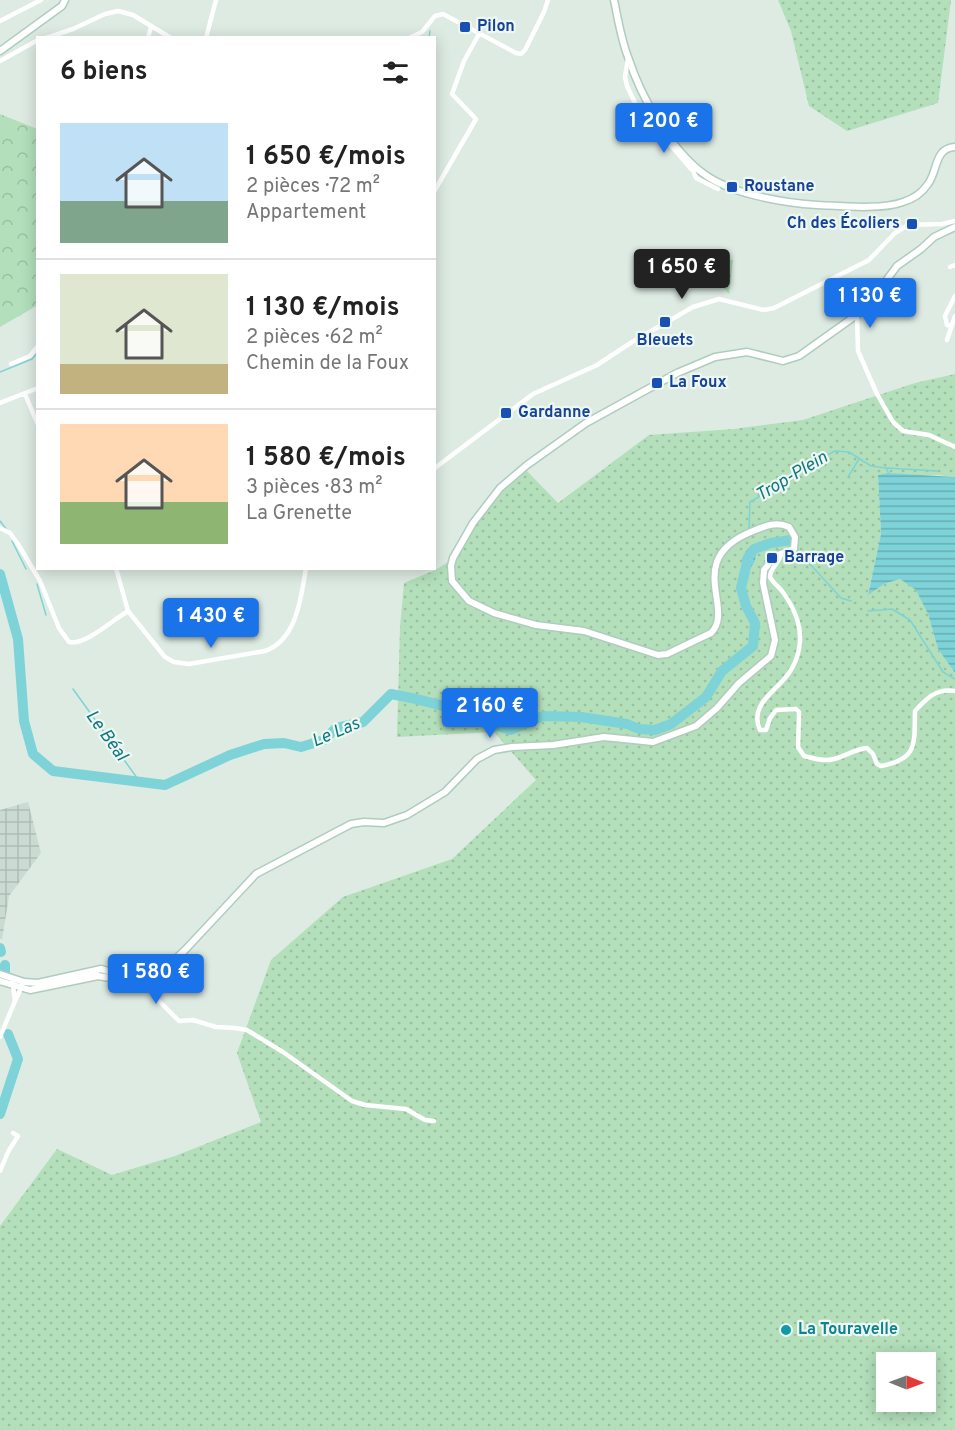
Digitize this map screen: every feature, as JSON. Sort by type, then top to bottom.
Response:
[{"type":"street","points":[[0,21],[41,0]]},
{"type":"street","points":[[0,51],[62,6],[65,0]]},
{"type":"street","points":[[207,36],[216,0]]},
{"type":"street","points":[[413,36],[422,32],[435,16],[441,14],[521,54],[548,0]]},
{"type":"street","points":[[614,0],[628,58],[659,122],[692,167],[696,178],[718,189]]},
{"type":"street","points":[[52,36],[118,11],[133,15],[167,36]]},
{"type":"street","points":[[149,36],[151,27]]},
{"type":"street","points":[[436,188],[476,119],[452,94],[464,61],[479,34]]},
{"type":"street","points":[[0,61],[36,41]]},
{"type":"street","points":[[628,58],[625,77],[627,86],[646,126],[655,130],[692,167],[725,185],[760,197],[840,206],[896,204],[912,199],[924,190],[932,178],[940,154],[946,148],[955,147]]},
{"type":"street","points":[[436,467],[533,394],[597,365],[693,307],[719,299],[764,310],[774,308],[869,260],[895,233],[908,225],[942,224],[955,221]]},
{"type":"street","points":[[0,982],[12,982],[38,989],[98,976],[134,982],[154,979],[256,874],[351,824],[364,822],[384,824],[407,815],[445,792],[480,756],[506,748],[553,745],[604,737],[653,742],[696,726],[771,656],[775,640],[763,573],[768,562],[781,553],[792,550],[795,545],[794,532],[784,524],[773,524],[737,537],[726,545],[714,575],[718,617],[716,627],[711,633],[661,656],[585,631],[536,625],[494,613],[470,601],[456,587],[451,576],[453,558],[460,544],[479,513],[500,488],[537,458],[605,411],[684,370],[715,357],[747,352],[783,361],[796,358],[857,316],[869,304],[897,266],[934,237],[955,227]]},
{"type":"street","points":[[954,321],[946,325],[945,316],[955,296]]},
{"type":"street","points":[[857,316],[858,351],[877,394],[893,422],[903,431],[929,435],[955,447]]},
{"type":"street","points":[[947,340],[954,321]]},
{"type":"street","points":[[11,364],[30,356],[36,348]]},
{"type":"street","points":[[0,404],[36,389]]},
{"type":"street","points":[[25,394],[36,420]]},
{"type":"street","points":[[0,528],[8,532],[38,577],[55,621],[69,642],[79,642],[94,634],[128,610]]},
{"type":"street","points":[[781,553],[770,577],[785,596],[797,618],[800,644],[796,659],[788,674],[761,703],[758,717],[760,730],[766,730],[776,710],[796,709],[799,712],[798,747],[804,756],[825,760],[834,759],[858,749],[867,748],[873,754],[877,764],[888,765],[901,761],[912,751],[915,711],[925,700],[940,690],[955,691]]},
{"type":"street","points":[[117,570],[128,610],[160,654],[174,662],[195,663],[265,651],[276,645],[292,624],[298,608],[306,570]]},
{"type":"street","points":[[0,974],[12,982],[15,1001]]},
{"type":"street","points":[[152,994],[154,979]]},
{"type":"street","points":[[144,981],[152,994],[178,1021],[193,1020],[216,1027],[247,1030],[352,1101],[365,1105],[406,1109],[425,1120],[434,1121]]},
{"type":"street","points":[[0,1037],[22,985]]},
{"type":"street","points":[[0,1171],[18,1136],[13,1133]]},
{"type":"shaded area","points":[[28,802],[41,853],[9,896],[2,940],[0,938],[0,810]]},
{"type":"green space","points":[[778,0],[951,0],[938,103],[847,131],[809,106],[791,31]]},
{"type":"green space","points":[[0,114],[36,129],[36,306],[0,327]]},
{"type":"green space","points":[[687,255],[733,260],[729,294],[708,276],[691,274]]},
{"type":"green space","points":[[955,374],[955,477],[878,476],[881,534],[868,594],[884,584],[900,579],[916,589],[928,614],[938,649],[955,673],[955,1430],[0,1430],[0,1226],[57,1149],[112,1175],[175,1156],[261,1122],[237,1053],[271,960],[343,897],[452,859],[536,780],[494,732],[397,737],[400,627],[404,583],[436,570],[453,559],[476,519],[524,468],[558,503],[649,435],[734,429],[803,420],[915,383]]},
{"type":"water","points":[[888,473],[955,477],[955,673],[938,649],[928,614],[916,590],[900,579],[884,584],[868,595],[881,534],[878,475]]},
{"type":"water","points":[[752,547],[755,559],[750,568],[745,570],[742,559],[748,548]]},
{"type":"waterway","points":[[429,36],[430,31]]},
{"type":"waterway","points":[[0,372],[32,359],[36,354]]},
{"type":"waterway","name":"Trop-Plein","points":[[749,529],[750,502],[776,487],[784,478],[835,451],[849,452],[871,466],[886,468],[889,474]]},
{"type":"waterway","points":[[848,477],[859,459]]},
{"type":"waterway","name":"Trop-Plein","points":[[887,468],[937,471]]},
{"type":"waterway","name":"Le Béal","points":[[0,521],[7,530]]},
{"type":"waterway","name":"Le Las","points":[[0,574],[18,639],[24,721],[33,754],[53,771],[165,785],[230,755],[264,744],[284,743],[301,747],[324,740],[336,728],[363,722],[391,694],[448,707],[511,730],[543,716],[581,717],[627,724],[639,729],[655,730],[671,724],[706,697],[722,671],[753,646],[755,623],[746,606],[741,588],[748,558],[754,549],[771,543],[791,540]]},
{"type":"waterway","name":"Le Béal","points":[[12,541],[26,569]]},
{"type":"waterway","points":[[798,551],[841,598],[851,601]]},
{"type":"waterway","name":"Le Béal","points":[[37,584],[46,615]]},
{"type":"waterway","points":[[868,611],[892,609],[910,620],[943,672],[955,679]]},
{"type":"waterway","name":"Le Béal","points":[[73,689],[140,782]]},
{"type":"waterway","points":[[0,948],[1,952]]},
{"type":"waterway","points":[[5,965],[5,972]]},
{"type":"waterway","points":[[0,1114],[18,1059],[8,1034]]},
{"type":"place","name":"Pilon","points":[[465,27]]},
{"type":"place","name":"Roustane","points":[[732,187]]},
{"type":"place","name":"Ch des Écoliers","points":[[912,224]]},
{"type":"place","name":"Bleuets","points":[[665,322]]},
{"type":"place","name":"La Foux","points":[[657,383]]},
{"type":"place","name":"Gardanne","points":[[506,413]]},
{"type":"place","name":"Barrage","points":[[772,558]]},
{"type":"place","name":"La Touravelle","points":[[786,1330]]}]
